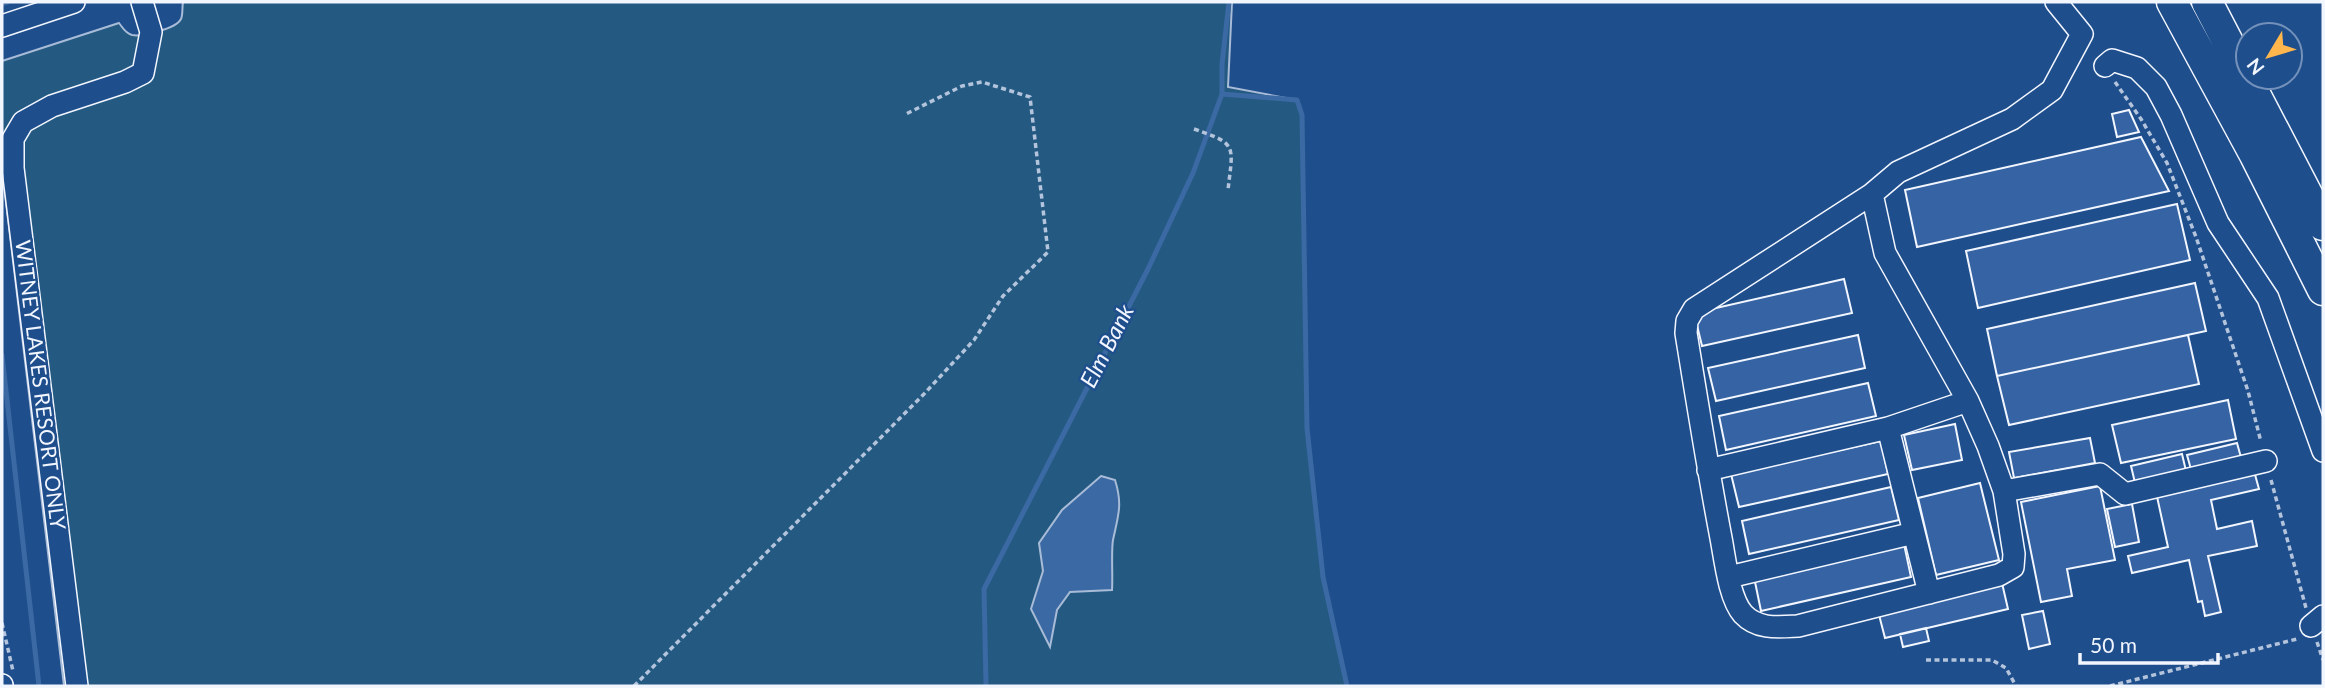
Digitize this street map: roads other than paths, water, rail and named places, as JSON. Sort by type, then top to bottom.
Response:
[{"type":"highway","points":[[2172,2],[2255,155],[2323,290]]},
{"type":"highway","points":[[2207,2],[2323,225]]},
{"type":"street","points":[[2,26],[74,2]]},
{"type":"street","name":"WITNEY LAKES RESORT ONLY","points":[[77,686],[14,182],[13,139],[23,122],[52,107],[125,82],[143,73],[152,32],[142,2]]},
{"type":"street","points":[[1872,194],[1885,253],[1968,401],[1988,446],[2004,491],[2014,554],[2013,566],[1999,575],[1798,626],[1764,626],[1753,623],[1742,613],[1728,577],[1686,333],[1687,321],[1694,309],[1872,194],[1898,172],[2012,119],[2052,90],[2082,34],[2056,2]]},
{"type":"street","points":[[2105,66],[2112,60],[2137,68],[2156,88],[2171,115],[2218,223],[2268,298],[2323,451]]},
{"type":"street","points":[[1709,470],[1888,428],[1968,401]]},
{"type":"street","points":[[1888,428],[1929,593]]},
{"type":"street","points":[[2004,491],[2100,474],[2125,494],[2266,461]]},
{"type":"street","points":[[1728,577],[1914,533]]},
{"type":"waterway","points":[[2,4],[8,2]]},
{"type":"waterway","name":"Elm Bank","points":[[986,686],[984,589],[1148,269],[1193,173],[1222,94],[1222,64],[1229,2]]},
{"type":"waterway","points":[[1222,94],[1297,100],[1302,115],[1307,428],[1323,577],[1347,686]]},
{"type":"waterway","points":[[2,355],[39,686]]}]
